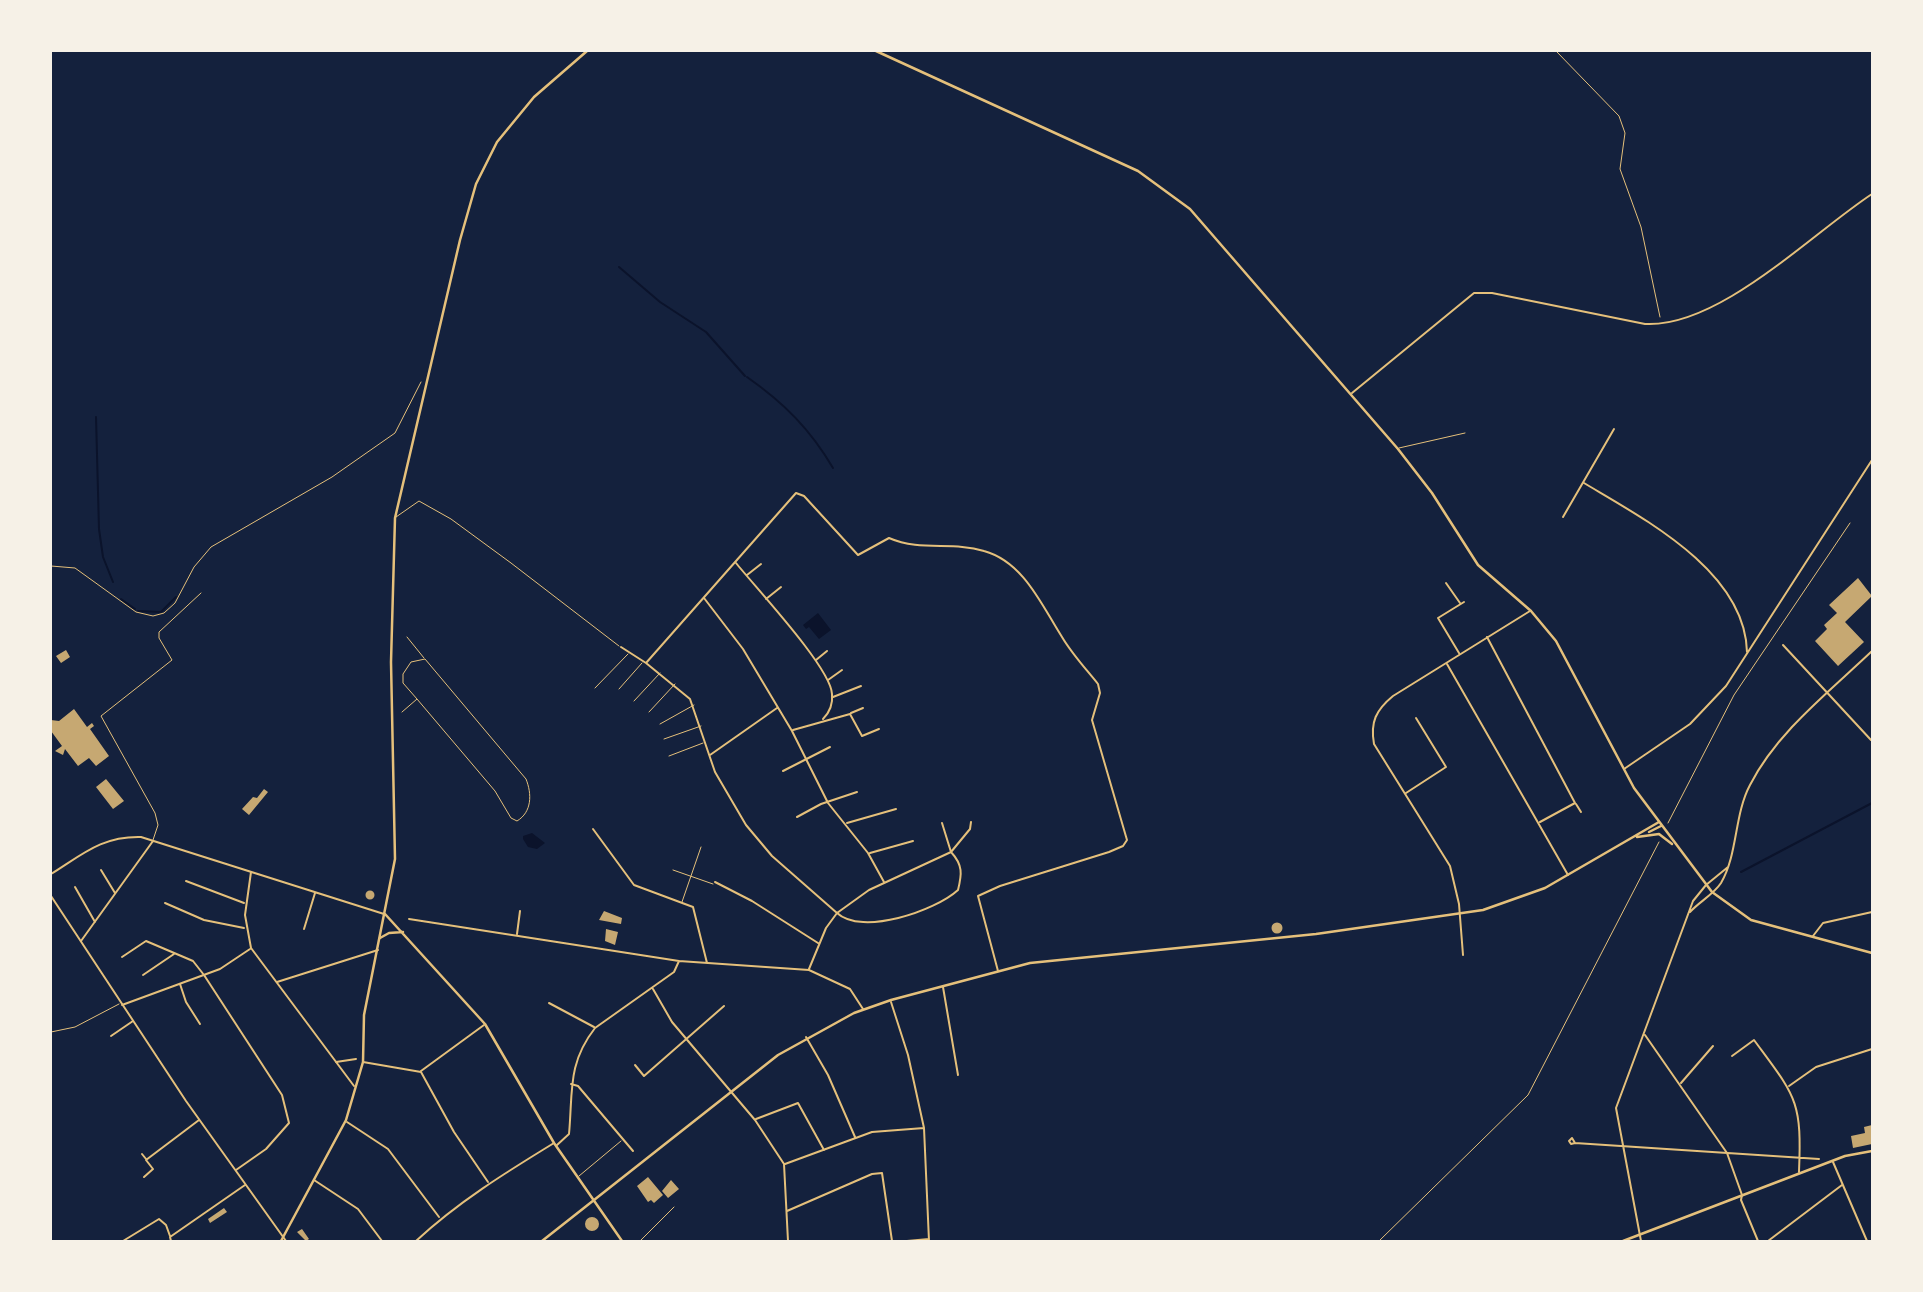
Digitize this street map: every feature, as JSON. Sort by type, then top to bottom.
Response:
[{"type":"street","points":[[282,1239],[346,1120],[363,1062],[364,1015],[395,859],[391,662],[396,517],[405,467],[460,240],[484,165],[512,120],[587,51]]},
{"type":"street","points":[[876,51],[1039,124],[1157,183],[1208,227],[1398,449],[1432,493],[1478,565],[1531,611],[1570,662],[1623,769],[1678,849],[1712,892],[1751,920],[1872,953]]},
{"type":"street","points":[[1352,393],[1474,293],[1492,293],[1662,325],[1692,318],[1731,295],[1872,194]]},
{"type":"street","points":[[1563,517],[1615,429]]},
{"type":"street","points":[[1623,769],[1670,740],[1709,705],[1747,653],[1872,460]]},
{"type":"street","points":[[1584,483],[1654,526],[1698,559],[1727,594],[1739,615],[1746,634],[1747,653]]},
{"type":"street","points":[[645,662],[793,495],[800,492],[858,555],[889,538],[913,547],[956,546],[990,553],[1031,587],[1071,651],[1098,684],[1100,693],[1092,720],[1127,833],[1126,843],[1109,852],[1000,886],[978,896],[998,972]]},
{"type":"street","points":[[735,562],[815,660],[827,681],[832,698],[823,719]]},
{"type":"street","points":[[746,576],[761,564]]},
{"type":"street","points":[[1446,583],[1460,604]]},
{"type":"street","points":[[765,600],[781,587]]},
{"type":"street","points":[[703,597],[743,649],[779,707],[828,803],[868,853],[884,882]]},
{"type":"street","points":[[1460,654],[1438,618],[1464,601]]},
{"type":"street","points":[[1463,955],[1461,915],[1450,866],[1374,744],[1374,719],[1381,706],[1393,696],[1531,611]]},
{"type":"street","points":[[1487,637],[1581,812]]},
{"type":"street","points":[[1783,645],[1871,740]]},
{"type":"street","points":[[621,647],[675,684],[694,705],[709,756],[722,787],[750,831],[772,856],[836,913],[850,920],[876,921],[896,918],[930,908],[958,890],[962,873],[959,860],[951,852],[942,822]]},
{"type":"street","points":[[815,660],[827,651]]},
{"type":"street","points":[[1689,913],[1720,886],[1728,867],[1748,788],[1779,742],[1872,651]]},
{"type":"street","points":[[1446,663],[1569,876]]},
{"type":"street","points":[[827,681],[842,670]]},
{"type":"street","points":[[832,698],[861,686]]},
{"type":"street","points":[[709,756],[779,707]]},
{"type":"street","points":[[792,731],[863,708]]},
{"type":"street","points":[[850,714],[862,736],[879,729]]},
{"type":"street","points":[[1405,794],[1446,767],[1416,718]]},
{"type":"street","points":[[783,771],[830,747]]},
{"type":"street","points":[[797,817],[857,792]]},
{"type":"street","points":[[1539,823],[1575,803]]},
{"type":"street","points":[[846,824],[896,808]]},
{"type":"street","points":[[809,970],[836,913],[884,882],[951,852],[970,829],[971,822]]},
{"type":"street","points":[[1646,834],[1660,824]]},
{"type":"street","points":[[542,1241],[594,1203],[730,1092],[806,1037],[864,1010],[943,986],[1069,957],[1269,939],[1461,915],[1524,897],[1569,876],[1660,824]]},
{"type":"street","points":[[593,829],[634,884],[695,909],[707,963]]},
{"type":"street","points":[[1633,838],[1659,834],[1678,849]]},
{"type":"street","points":[[51,874],[97,845],[116,837],[153,839],[385,914],[485,1024],[555,1145],[622,1241]]},
{"type":"street","points":[[80,941],[153,839]]},
{"type":"street","points":[[868,853],[913,841]]},
{"type":"street","points":[[1641,1241],[1616,1108],[1689,913],[1706,885],[1728,867]]},
{"type":"street","points":[[102,870],[115,894]]},
{"type":"street","points":[[251,871],[245,904],[246,928],[251,948],[356,1089]]},
{"type":"street","points":[[186,881],[245,904]]},
{"type":"street","points":[[714,883],[752,901],[819,944]]},
{"type":"street","points":[[75,887],[95,922]]},
{"type":"street","points":[[303,929],[315,892]]},
{"type":"street","points":[[51,896],[199,1120],[286,1241]]},
{"type":"street","points":[[165,903],[204,920],[246,928]]},
{"type":"street","points":[[517,935],[520,911]]},
{"type":"street","points":[[1812,937],[1822,923],[1872,912]]},
{"type":"street","points":[[409,919],[679,961],[809,970],[850,989],[864,1010]]},
{"type":"street","points":[[380,938],[389,933],[403,932]]},
{"type":"street","points":[[122,957],[146,941],[193,961],[282,1095],[289,1123],[266,1149],[235,1170]]},
{"type":"street","points":[[122,1004],[204,975],[232,962],[251,948]]},
{"type":"street","points":[[275,983],[378,950]]},
{"type":"street","points":[[143,975],[174,954]]},
{"type":"street","points":[[416,1241],[440,1218],[488,1182],[555,1145],[569,1134],[572,1072],[595,1028],[653,989],[674,972],[679,961]]},
{"type":"street","points":[[180,984],[186,1002],[201,1024]]},
{"type":"street","points":[[943,986],[958,1075]]},
{"type":"street","points":[[653,989],[672,1022],[755,1119],[784,1164],[788,1241]]},
{"type":"street","points":[[891,1000],[908,1055],[924,1128],[929,1240],[906,1241]]},
{"type":"street","points":[[549,1003],[595,1028]]},
{"type":"street","points":[[635,1065],[644,1076],[724,1006]]},
{"type":"street","points":[[111,1036],[133,1021]]},
{"type":"street","points":[[421,1072],[424,1066],[485,1024]]},
{"type":"street","points":[[1644,1035],[1727,1153],[1742,1195],[1741,1200],[1758,1241]]},
{"type":"street","points":[[806,1037],[828,1075],[855,1137]]},
{"type":"street","points":[[1731,1056],[1754,1040],[1788,1087],[1799,1109],[1799,1173]]},
{"type":"street","points":[[1680,1084],[1713,1046]]},
{"type":"street","points":[[1788,1087],[1827,1062],[1872,1049]]},
{"type":"street","points":[[335,1062],[356,1059]]},
{"type":"street","points":[[363,1062],[421,1072]]},
{"type":"street","points":[[421,1072],[454,1132],[488,1182]]},
{"type":"street","points":[[570,1084],[578,1086],[634,1151]]},
{"type":"street","points":[[755,1119],[798,1103],[824,1150]]},
{"type":"street","points":[[146,1160],[199,1120]]},
{"type":"street","points":[[346,1120],[388,1149],[440,1218]]},
{"type":"street","points":[[784,1164],[855,1137],[892,1129],[924,1128]]},
{"type":"street","points":[[1575,1143],[1819,1159]]},
{"type":"street","points":[[1623,1241],[1832,1161],[1872,1151]]},
{"type":"street","points":[[142,1154],[153,1170]]},
{"type":"street","points":[[1832,1161],[1867,1241]]},
{"type":"street","points":[[144,1177],[157,1167]]},
{"type":"street","points":[[786,1211],[872,1174],[883,1173],[892,1241]]},
{"type":"street","points":[[313,1180],[353,1204],[382,1241]]},
{"type":"street","points":[[170,1237],[246,1185]]},
{"type":"street","points":[[1768,1241],[1842,1185]]},
{"type":"street","points":[[123,1241],[159,1219],[166,1224],[171,1241]]},
{"type":"lane","points":[[1398,449],[1465,433]]},
{"type":"lane","points":[[396,517],[419,501],[451,519],[621,647]]},
{"type":"lane","points":[[153,839],[158,825],[155,813],[101,716],[173,659],[159,638],[159,632],[201,593]]},
{"type":"lane","points":[[595,688],[629,652]]},
{"type":"lane","points":[[619,689],[645,662]]},
{"type":"lane","points":[[634,701],[660,673]]},
{"type":"lane","points":[[649,712],[675,684]]},
{"type":"lane","points":[[660,724],[694,705]]},
{"type":"lane","points":[[664,739],[701,726]]},
{"type":"lane","points":[[669,756],[705,743]]},
{"type":"lane","points":[[682,902],[701,847]]},
{"type":"lane","points":[[673,870],[714,883]]},
{"type":"lane","points":[[51,1032],[75,1027],[122,1004]]},
{"type":"lane","points":[[577,1177],[623,1139]]},
{"type":"lane","points":[[640,1241],[674,1207]]},
{"type":"path","points":[[1556,51],[1619,116],[1625,133],[1620,169],[1641,227],[1662,325]]},
{"type":"path","points":[[51,566],[66,565],[75,568],[136,612],[153,616],[164,613],[175,603],[194,567],[211,547],[332,477],[395,433],[421,382]]},
{"type":"path","points":[[1671,818],[1734,695],[1850,523]]},
{"type":"path","points":[[407,637],[526,779],[530,796],[524,816],[517,821],[511,818],[495,791],[403,682],[403,674],[411,663],[425,659]]},
{"type":"path","points":[[402,712],[417,699]]},
{"type":"path","points":[[1380,1241],[1528,1094],[1657,845]]},
{"type":"water","points":[[818,613],[831,630],[819,639],[809,627],[806,629],[803,625]]},
{"type":"water","points":[[532,833],[545,843],[537,849],[528,847],[523,839],[523,836]]},
{"type":"building","points":[[1858,578],[1872,596],[1845,622],[1864,642],[1838,666],[1815,641],[1827,629],[1824,625],[1837,613],[1829,605]]},
{"type":"building","points":[[66,650],[70,657],[61,663],[56,656]]},
{"type":"building","points":[[74,709],[87,727],[92,723],[94,726],[90,729],[109,756],[96,766],[89,758],[78,766],[65,749],[63,755],[55,751],[62,746],[51,731],[51,720],[59,721]]},
{"type":"building","points":[[106,779],[124,801],[113,809],[96,787]]},
{"type":"building","points":[[264,789],[268,792],[249,815],[242,809]]},
{"type":"building","points":[[370,891],[374,895],[370,899],[366,895]]},
{"type":"building","points":[[604,911],[622,918],[621,924],[599,920]]},
{"type":"building","points":[[1277,922],[1283,928],[1277,934],[1271,928]]},
{"type":"building","points":[[606,929],[618,932],[615,945],[605,941]]},
{"type":"building","points":[[1872,1125],[1872,1144],[1853,1148],[1851,1136],[1865,1133],[1864,1127]]},
{"type":"building","points":[[648,1177],[663,1195],[654,1203],[651,1200],[648,1202],[637,1186]]},
{"type":"building","points":[[671,1180],[679,1189],[668,1198],[662,1191]]},
{"type":"building","points":[[224,1208],[227,1212],[210,1223],[208,1219]]},
{"type":"building","points":[[592,1217],[597,1219],[597,1229],[592,1231],[587,1229],[585,1224],[587,1219]]},
{"type":"building","points":[[302,1229],[309,1239],[306,1241],[297,1232]]},
{"type":"waterway","points":[[619,267],[660,302],[706,332],[745,376]]},
{"type":"waterway","points":[[747,377],[795,418],[833,468]]},
{"type":"waterway","points":[[96,417],[99,529],[103,557],[113,582]]},
{"type":"waterway","points":[[138,611],[161,612],[176,597]]},
{"type":"waterway","points":[[121,599],[135,609]]},
{"type":"waterway","points":[[1741,872],[1872,803]]}]
